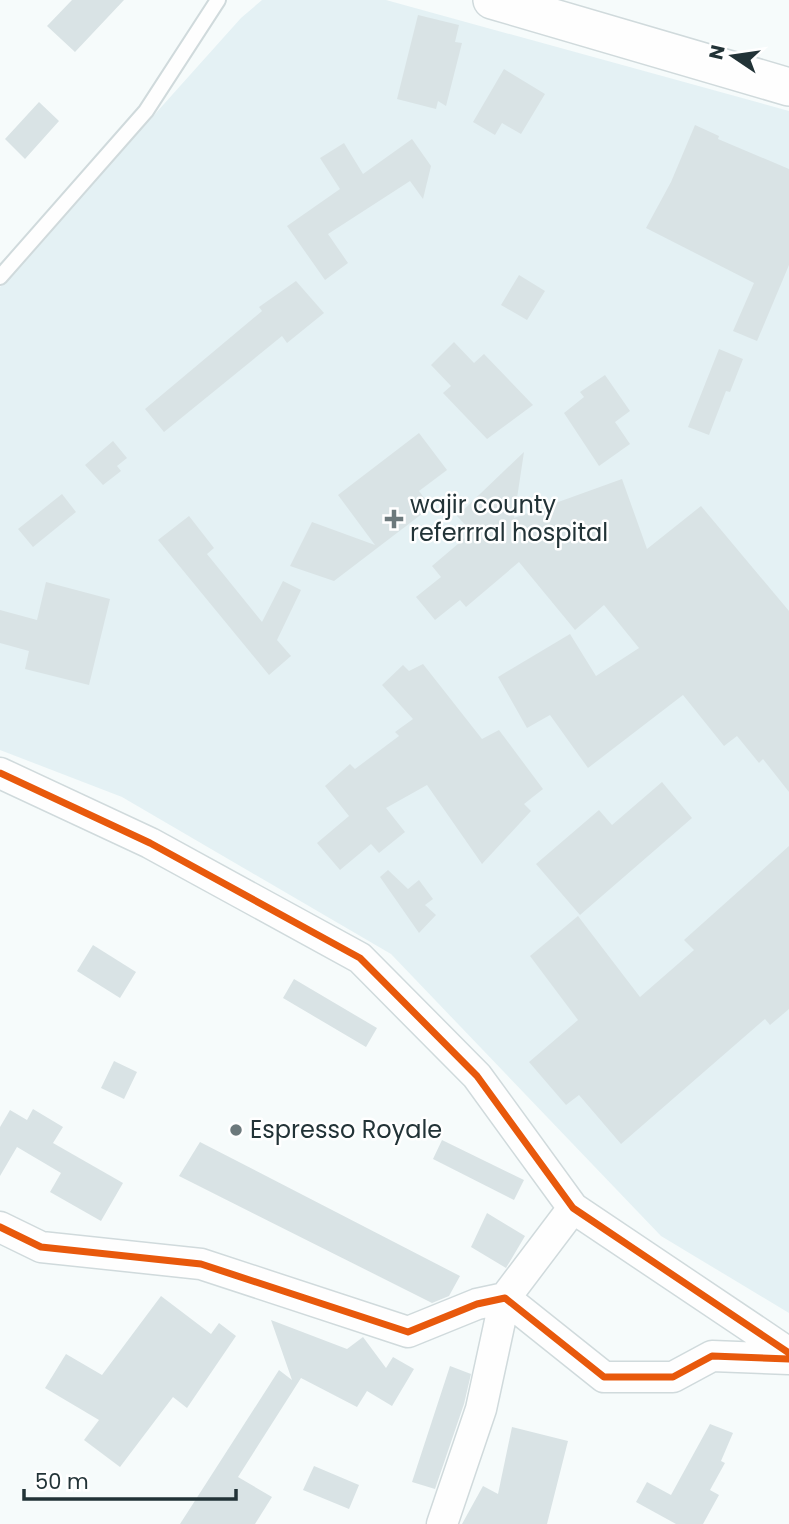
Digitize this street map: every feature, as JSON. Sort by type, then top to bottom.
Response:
[{"type":"street","points":[[492,0],[789,87]]},
{"type":"street","points":[[0,773],[150,843],[360,958],[477,1076],[573,1208],[789,1353]]},
{"type":"street","points":[[442,1524],[481,1409],[505,1298],[573,1208]]},
{"type":"street","points":[[0,1227],[41,1247],[201,1264],[408,1332],[477,1304],[505,1298]]},
{"type":"street","points":[[505,1298],[604,1377],[673,1377],[712,1356],[789,1359]]},
{"type":"lane","points":[[0,277],[146,111],[218,0]]},
{"type":"shaded area","name":"wajir county referrral hospital","points":[[262,0],[386,0],[789,111],[789,1313],[661,1236],[391,954],[122,797],[0,750],[0,287],[241,18]]},
{"type":"building","points":[[72,0],[124,0],[75,52],[47,26]]},
{"type":"building","points":[[418,15],[459,25],[455,42],[462,43],[446,106],[438,101],[436,109],[397,99]]},
{"type":"building","points":[[504,69],[545,94],[521,134],[502,123],[495,135],[473,122]]},
{"type":"building","points":[[39,102],[59,121],[25,159],[5,139]]},
{"type":"building","points":[[695,125],[719,136],[718,139],[789,169],[789,265],[757,341],[733,331],[754,283],[646,228],[671,182]]},
{"type":"building","points":[[412,139],[431,166],[423,199],[410,181],[328,234],[348,263],[325,280],[287,226],[340,189],[320,158],[344,143],[363,174]]},
{"type":"building","points":[[519,275],[545,291],[527,320],[501,305]]},
{"type":"building","points":[[296,281],[324,313],[287,343],[282,336],[164,432],[145,409],[262,311],[259,307]]},
{"type":"building","points":[[454,342],[474,363],[484,354],[533,405],[487,439],[443,393],[451,386],[431,365]]},
{"type":"building","points":[[719,349],[743,359],[730,392],[726,391],[709,435],[688,427]]},
{"type":"building","points":[[605,375],[630,411],[615,422],[630,444],[599,466],[564,413],[584,397],[580,392]]},
{"type":"building","points":[[419,433],[447,470],[419,491],[431,507],[334,581],[290,566],[312,522],[375,545],[338,495]]},
{"type":"building","points":[[113,441],[127,458],[117,466],[121,471],[103,485],[85,465]]},
{"type":"building","points":[[524,452],[514,518],[622,479],[647,549],[701,506],[789,611],[789,792],[763,759],[759,763],[737,736],[724,746],[683,695],[588,768],[550,715],[527,728],[498,677],[570,634],[596,676],[639,648],[604,605],[575,630],[519,562],[466,607],[460,600],[435,620],[416,597],[441,577],[432,566],[472,532],[457,516]]},
{"type":"building","points":[[62,494],[76,512],[33,547],[18,529]]},
{"type":"building","points":[[189,516],[214,548],[207,554],[262,622],[283,581],[301,590],[277,640],[291,656],[269,675],[158,540]]},
{"type":"building","points":[[46,582],[110,599],[89,685],[25,669],[29,651],[0,643],[0,610],[37,620]]},
{"type":"building","points":[[423,664],[482,739],[499,730],[543,789],[524,804],[531,811],[482,864],[427,785],[386,808],[405,832],[379,853],[371,844],[340,870],[317,843],[349,816],[325,786],[350,764],[355,769],[399,736],[395,732],[413,719],[382,685],[403,665],[409,671]]},
{"type":"building","points":[[662,782],[692,818],[580,915],[536,864],[599,810],[612,825]]},
{"type":"building","points":[[789,846],[789,1009],[770,1025],[765,1019],[621,1144],[579,1095],[566,1105],[529,1062],[578,1020],[530,956],[578,916],[640,997],[694,950],[684,940]]},
{"type":"building","points":[[388,870],[408,889],[419,880],[433,899],[425,905],[436,915],[419,933],[380,877]]},
{"type":"building","points":[[93,945],[136,972],[120,998],[77,971]]},
{"type":"building","points":[[294,979],[377,1028],[366,1047],[283,998]]},
{"type":"building","points":[[114,1061],[137,1072],[124,1099],[101,1088]]},
{"type":"building","points":[[33,1109],[63,1127],[53,1143],[123,1183],[101,1221],[50,1192],[61,1173],[17,1147],[0,1176],[0,1127],[10,1110],[27,1120]]},
{"type":"building","points":[[442,1140],[524,1180],[514,1200],[433,1159]]},
{"type":"building","points":[[200,1142],[460,1276],[449,1296],[432,1303],[179,1176]]},
{"type":"building","points":[[487,1213],[525,1236],[506,1268],[471,1247]]},
{"type":"building","points":[[161,1296],[211,1334],[219,1323],[236,1336],[187,1408],[173,1397],[120,1467],[84,1440],[99,1420],[45,1388],[66,1354],[102,1375]]},
{"type":"building","points":[[271,1320],[347,1349],[363,1337],[386,1368],[393,1357],[414,1369],[392,1406],[367,1391],[357,1407],[301,1378],[238,1477],[272,1497],[255,1524],[180,1524],[279,1370],[292,1380]]},
{"type":"building","points":[[450,1366],[471,1374],[464,1404],[435,1489],[412,1482]]},
{"type":"building","points":[[710,1424],[733,1433],[721,1461],[725,1463],[710,1490],[719,1495],[703,1524],[676,1524],[636,1502],[647,1482],[671,1495]]},
{"type":"building","points":[[512,1427],[568,1441],[547,1524],[462,1524],[483,1486],[498,1494]]},
{"type":"building","points":[[314,1466],[359,1485],[349,1509],[303,1490]]},
{"type":"cycle path","points":[[0,773],[150,843],[360,958],[477,1076],[573,1208],[789,1353]]},
{"type":"cycle path","points":[[0,1227],[41,1247],[201,1264],[408,1332],[477,1304],[505,1298],[604,1377],[673,1377],[712,1356],[789,1359]]},
{"type":"place","name":"wajir county referrral hospital","points":[[394,519]]},
{"type":"place","name":"Espresso Royale","points":[[236,1130]]}]
